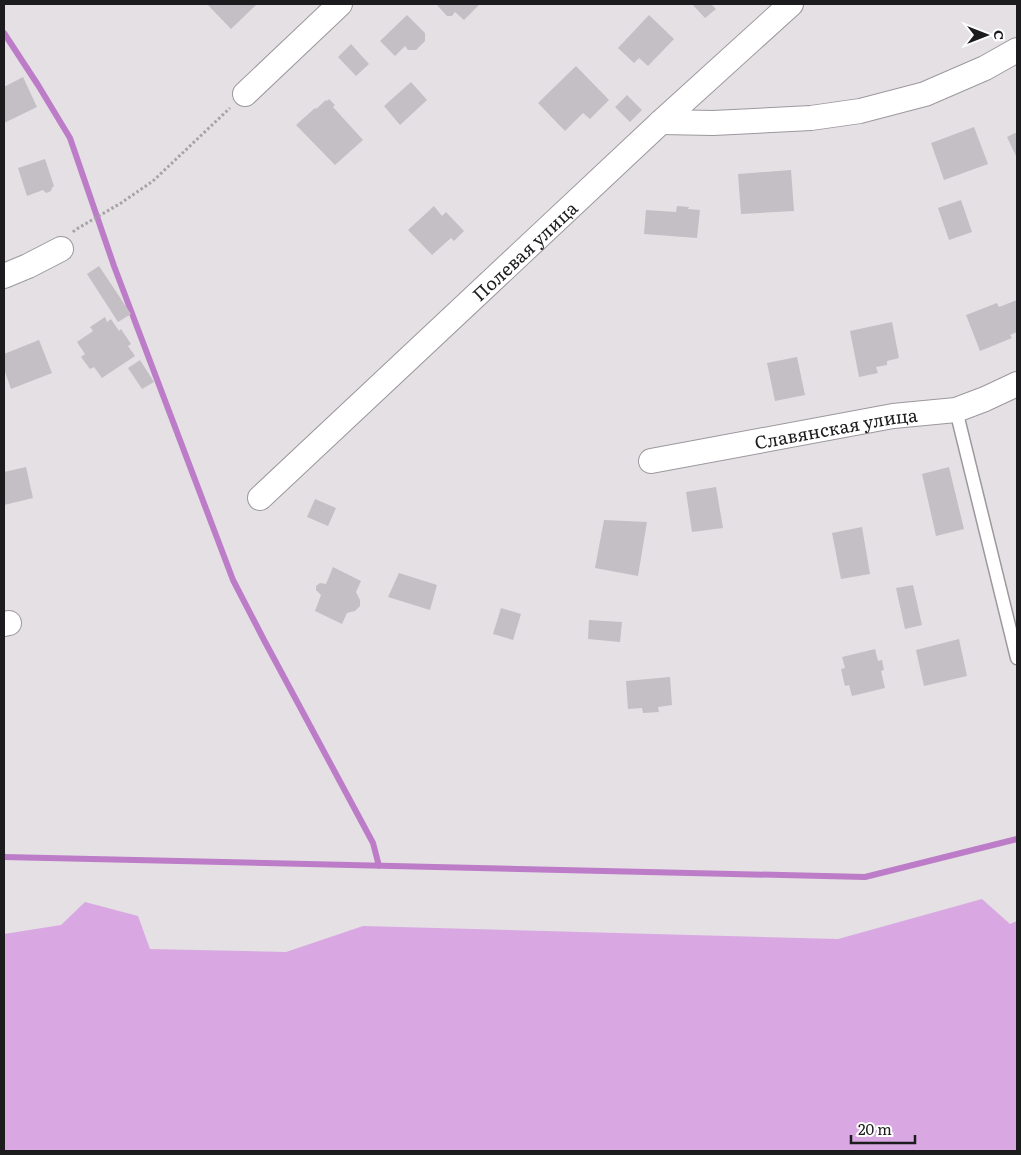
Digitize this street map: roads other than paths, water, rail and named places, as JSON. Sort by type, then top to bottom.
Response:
[{"type":"street","points":[[245,94],[340,4]]},
{"type":"street","name":"Полевая улица","points":[[260,498],[661,122],[791,4]]},
{"type":"street","points":[[661,122],[713,123],[811,118],[860,111],[925,94],[985,68],[1017,50]]},
{"type":"street","points":[[4,276],[61,249]]},
{"type":"street","name":"Славянская улица","points":[[651,461],[893,416],[956,410],[1017,384]]},
{"type":"lane","points":[[956,410],[1017,658]]},
{"type":"waterway","points":[[4,33],[70,138],[114,266],[233,580],[373,843],[379,866]]},
{"type":"waterway","points":[[4,857],[865,877],[1017,839]]}]
